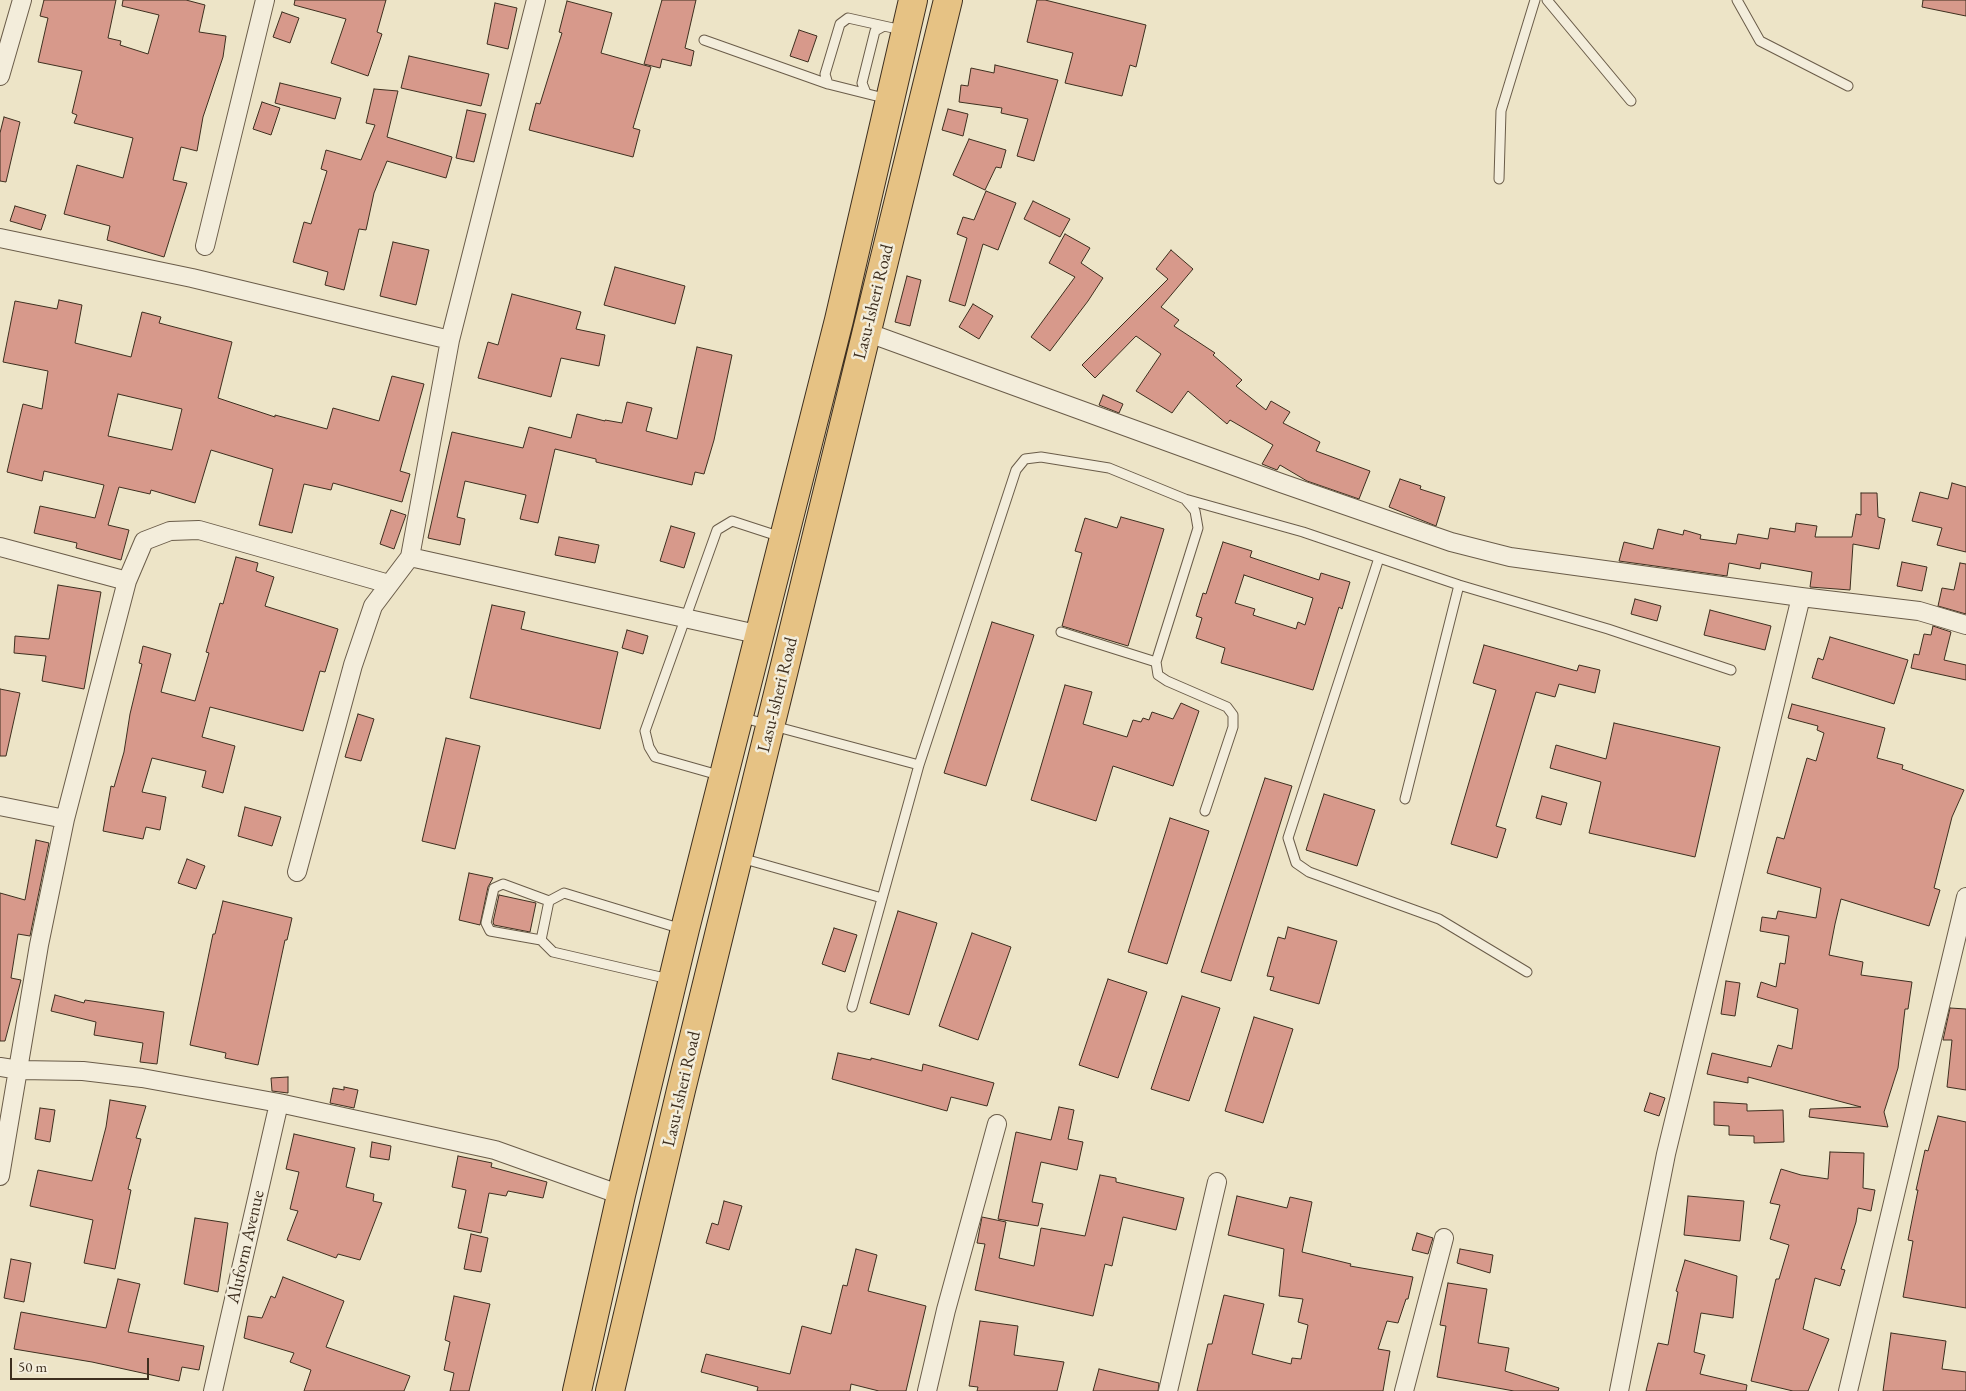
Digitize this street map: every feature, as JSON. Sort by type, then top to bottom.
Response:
[{"type":"main road","name":"Lasu-Isheri Road","points":[[577,1391],[621,1195],[685,929],[761,635],[839,320],[878,97],[895,29],[913,0]]},
{"type":"main road","name":"Lasu-Isheri Road","points":[[610,1391],[770,725],[948,0]]},
{"type":"street","points":[[0,76],[22,0]]},
{"type":"street","points":[[205,246],[265,0]]},
{"type":"street","points":[[297,872],[352,665],[374,606],[410,556],[450,340],[536,0]]},
{"type":"street","points":[[0,238],[192,278],[450,340]]},
{"type":"street","points":[[866,332],[1281,483],[1451,542],[1510,558],[1801,598],[1919,611],[1966,626]]},
{"type":"street","points":[[0,1176],[39,945],[65,820],[127,581],[144,542],[170,531],[199,530],[389,584]]},
{"type":"street","points":[[0,547],[127,581]]},
{"type":"street","points":[[410,556],[761,635]]},
{"type":"street","points":[[1619,1391],[1666,1154],[1801,598]]},
{"type":"street","points":[[0,806],[65,820]]},
{"type":"street","points":[[1848,1391],[1966,897]]},
{"type":"street","points":[[0,1067],[19,1070],[83,1071],[142,1078],[279,1103],[495,1150],[621,1195]]},
{"type":"street","name":"Aluform Avenue","points":[[213,1391],[279,1103]]},
{"type":"street","points":[[927,1391],[946,1310],[997,1124]]},
{"type":"street","points":[[1168,1391],[1217,1182]]},
{"type":"street","points":[[1404,1391],[1444,1238]]},
{"type":"lane","points":[[1499,179],[1501,111],[1535,0]]},
{"type":"lane","points":[[1547,0],[1631,101]]},
{"type":"lane","points":[[1737,0],[1760,40],[1848,86]]},
{"type":"lane","points":[[828,84],[825,74],[840,24],[848,18],[895,29]]},
{"type":"lane","points":[[704,40],[828,84],[878,97]]},
{"type":"lane","points":[[852,1007],[919,765],[1016,470],[1025,459],[1041,457],[1109,468],[1185,499],[1295,529],[1459,585],[1608,629],[1731,670]]},
{"type":"lane","points":[[1185,499],[1195,511],[1198,528],[1156,662],[1158,675],[1167,681],[1227,707],[1232,715],[1232,727],[1206,811]]},
{"type":"lane","points":[[725,776],[655,757],[649,747],[645,730],[717,530],[732,522],[785,538]]},
{"type":"lane","points":[[1379,558],[1288,838],[1296,863],[1309,872],[1439,919],[1527,972]]},
{"type":"lane","points":[[1405,798],[1459,585]]},
{"type":"lane","points":[[1061,632],[1156,662]]},
{"type":"lane","points":[[740,717],[919,765]]},
{"type":"lane","points":[[738,857],[882,898]]},
{"type":"lane","points":[[674,980],[553,952],[541,940],[490,931],[486,923],[494,888],[503,884],[549,901],[564,893],[685,929]]},
{"type":"lane","points":[[541,940],[549,901]]},
{"type":"building","points":[[44,0],[116,0],[108,38],[121,41],[120,45],[148,54],[159,15],[122,6],[123,0],[186,0],[205,5],[199,32],[226,36],[223,57],[203,117],[197,151],[181,147],[173,180],[187,183],[164,257],[107,240],[110,226],[64,214],[77,165],[123,178],[133,138],[74,123],[77,115],[72,113],[82,71],[38,62],[48,18],[40,16]]},
{"type":"building","points":[[295,0],[386,0],[377,32],[382,34],[368,76],[331,63],[346,19],[294,5]]},
{"type":"building","points":[[662,0],[696,0],[685,48],[694,51],[691,66],[662,59],[660,68],[644,64]]},
{"type":"building","points":[[1037,0],[1045,0],[1146,25],[1136,67],[1130,65],[1122,96],[1065,83],[1073,53],[1027,42]]},
{"type":"building","points":[[1923,0],[1966,0],[1966,16],[1922,7]]},
{"type":"building","points":[[567,1],[612,13],[601,53],[651,67],[633,128],[640,130],[633,157],[529,130],[536,103],[540,104],[562,33],[559,32]]},
{"type":"building","points":[[495,3],[517,8],[508,49],[487,44]]},
{"type":"building","points":[[282,12],[299,18],[290,43],[273,37]]},
{"type":"building","points":[[799,30],[817,36],[808,62],[790,56]]},
{"type":"building","points":[[409,56],[489,74],[481,106],[401,88]]},
{"type":"building","points":[[995,65],[1058,80],[1034,161],[1017,156],[1028,119],[1001,113],[1002,108],[959,102],[961,85],[968,86],[971,68],[994,73]]},
{"type":"building","points":[[280,83],[341,98],[335,119],[275,103]]},
{"type":"building","points":[[374,89],[398,91],[387,137],[452,157],[446,178],[387,161],[374,193],[366,230],[359,229],[344,290],[325,285],[328,272],[293,262],[304,222],[311,224],[327,171],[321,169],[326,150],[361,160],[375,125],[366,123]]},
{"type":"building","points":[[262,102],[280,108],[271,135],[253,129]]},
{"type":"building","points":[[948,109],[968,114],[963,136],[942,130]]},
{"type":"building","points":[[467,110],[486,114],[474,162],[456,158]]},
{"type":"building","points":[[4,117],[20,122],[6,182],[0,181],[0,133]]},
{"type":"building","points":[[969,139],[1006,150],[1001,168],[996,167],[985,190],[953,175]]},
{"type":"building","points":[[986,191],[1016,203],[998,250],[983,244],[965,306],[949,301],[967,238],[957,234],[963,217],[974,220]]},
{"type":"building","points":[[1033,201],[1070,219],[1060,237],[1024,219]]},
{"type":"building","points":[[15,206],[46,215],[41,230],[10,221]]},
{"type":"building","points":[[1065,234],[1090,248],[1081,263],[1103,278],[1050,351],[1031,337],[1075,277],[1049,263]]},
{"type":"building","points":[[393,242],[429,250],[416,305],[380,296]]},
{"type":"building","points":[[1171,250],[1193,269],[1161,307],[1179,320],[1174,326],[1215,353],[1213,355],[1242,380],[1236,386],[1266,410],[1271,401],[1290,412],[1283,423],[1320,442],[1316,451],[1370,471],[1359,499],[1307,481],[1280,465],[1277,470],[1262,464],[1273,445],[1230,420],[1227,424],[1188,391],[1172,413],[1136,391],[1161,354],[1136,336],[1095,378],[1082,365],[1168,279],[1156,269]]},
{"type":"building","points":[[615,267],[685,286],[675,324],[604,305]]},
{"type":"building","points":[[907,276],[921,280],[910,326],[895,322]]},
{"type":"building","points":[[512,294],[581,312],[576,329],[605,335],[599,366],[561,358],[551,397],[478,378],[488,342],[498,345]]},
{"type":"building","points":[[59,300],[82,305],[75,343],[131,357],[142,312],[161,317],[159,323],[232,342],[218,398],[275,417],[275,415],[327,429],[333,408],[379,421],[392,376],[424,384],[400,471],[410,474],[402,502],[333,483],[331,490],[304,484],[292,533],[259,525],[273,469],[211,450],[195,503],[151,490],[150,494],[119,487],[108,525],[129,530],[121,560],[76,548],[77,543],[34,533],[40,506],[95,518],[104,485],[44,471],[42,481],[7,472],[23,404],[42,409],[48,371],[3,362],[15,301],[57,309]],"holes":[[[118,394],[182,409],[172,450],[108,436]]]},
{"type":"building","points":[[973,304],[993,316],[979,339],[959,327]]},
{"type":"building","points":[[697,347],[732,355],[714,440],[704,474],[695,472],[692,485],[596,462],[596,459],[555,449],[538,523],[520,519],[526,495],[465,481],[457,517],[465,519],[460,545],[428,538],[452,432],[523,448],[529,427],[571,438],[577,414],[622,423],[627,402],[652,408],[646,431],[677,439]]},
{"type":"building","points":[[1103,395],[1123,404],[1119,413],[1099,405]]},
{"type":"building","points":[[1400,479],[1421,486],[1420,489],[1445,497],[1436,526],[1389,507]]},
{"type":"building","points":[[1952,483],[1966,487],[1966,552],[1937,545],[1942,528],[1912,521],[1920,492],[1948,499]]},
{"type":"building","points":[[1861,493],[1877,493],[1878,517],[1885,519],[1879,549],[1853,544],[1850,590],[1810,587],[1812,572],[1761,563],[1760,569],[1729,563],[1727,576],[1619,561],[1624,542],[1653,549],[1658,529],[1683,535],[1684,530],[1701,535],[1700,539],[1736,544],[1738,534],[1768,539],[1770,528],[1795,532],[1796,523],[1817,526],[1815,537],[1852,537],[1856,514],[1861,515]]},
{"type":"building","points":[[391,510],[406,515],[394,549],[380,544]]},
{"type":"building","points":[[1121,517],[1164,529],[1128,646],[1062,626],[1082,553],[1075,551],[1085,518],[1117,528]]},
{"type":"building","points":[[671,526],[695,533],[684,568],[660,561]]},
{"type":"building","points":[[559,537],[599,545],[595,563],[555,555]]},
{"type":"building","points":[[1223,542],[1252,551],[1250,557],[1319,580],[1321,573],[1350,582],[1342,609],[1339,607],[1313,690],[1221,663],[1225,648],[1196,638],[1202,618],[1196,616],[1203,593],[1206,594]],"holes":[[[1244,575],[1313,598],[1305,625],[1298,622],[1296,629],[1253,615],[1255,609],[1235,603]]]},
{"type":"building","points":[[236,557],[258,563],[256,571],[274,577],[265,606],[338,629],[325,672],[320,671],[303,731],[210,707],[202,737],[235,746],[223,793],[202,787],[206,771],[152,758],[142,792],[166,797],[160,830],[146,827],[143,839],[103,831],[111,786],[114,787],[124,752],[130,714],[142,664],[139,663],[143,646],[171,654],[161,692],[195,701],[209,653],[206,652],[220,603],[223,604]]},
{"type":"building","points":[[1902,562],[1927,567],[1922,591],[1897,586]]},
{"type":"building","points":[[1960,563],[1966,564],[1966,614],[1938,606],[1942,588],[1954,590]]},
{"type":"building","points":[[58,585],[101,592],[84,689],[42,681],[46,656],[14,653],[15,636],[49,639]]},
{"type":"building","points":[[1635,599],[1661,606],[1657,621],[1631,614]]},
{"type":"building","points":[[492,605],[525,612],[521,629],[618,652],[600,729],[470,698]]},
{"type":"building","points":[[1710,610],[1771,626],[1765,650],[1704,635]]},
{"type":"building","points":[[992,622],[1034,635],[986,786],[944,773]]},
{"type":"building","points":[[1933,626],[1951,632],[1944,660],[1966,665],[1966,680],[1911,668],[1914,654],[1919,655],[1924,634],[1931,635]]},
{"type":"building","points":[[627,630],[648,636],[643,654],[622,648]]},
{"type":"building","points":[[1830,637],[1908,660],[1894,704],[1812,678],[1818,658],[1823,660]]},
{"type":"building","points":[[1484,645],[1577,671],[1579,665],[1600,670],[1595,693],[1559,684],[1555,697],[1536,692],[1496,826],[1506,829],[1497,858],[1451,844],[1496,690],[1473,683]]},
{"type":"building","points":[[1065,685],[1092,692],[1083,724],[1127,737],[1133,720],[1141,722],[1143,718],[1149,720],[1152,712],[1173,719],[1181,703],[1199,711],[1173,786],[1113,766],[1096,821],[1031,800]]},
{"type":"building","points":[[0,689],[20,693],[6,756],[0,756]]},
{"type":"building","points":[[1792,704],[1885,728],[1877,758],[1903,765],[1902,769],[1964,790],[1952,817],[1934,888],[1940,890],[1929,926],[1841,899],[1835,924],[1829,955],[1863,962],[1861,975],[1912,982],[1908,1009],[1905,1009],[1898,1068],[1884,1112],[1888,1127],[1809,1117],[1810,1109],[1861,1107],[1748,1077],[1748,1083],[1707,1074],[1712,1053],[1771,1067],[1778,1045],[1792,1049],[1798,1009],[1757,997],[1761,982],[1776,987],[1780,963],[1785,964],[1789,936],[1760,931],[1762,917],[1776,919],[1778,911],[1816,918],[1821,888],[1767,873],[1777,837],[1784,839],[1807,758],[1816,761],[1824,733],[1817,730],[1818,726],[1788,718]]},
{"type":"building","points":[[358,714],[374,719],[361,761],[345,757]]},
{"type":"building","points":[[1614,723],[1720,747],[1695,857],[1589,833],[1601,782],[1550,768],[1556,745],[1606,759]]},
{"type":"building","points":[[446,738],[480,746],[455,849],[422,841]]},
{"type":"building","points":[[1265,778],[1292,786],[1231,981],[1201,972]]},
{"type":"building","points":[[1324,794],[1375,810],[1357,866],[1306,850]]},
{"type":"building","points":[[1542,796],[1567,803],[1561,825],[1536,818]]},
{"type":"building","points":[[245,807],[281,817],[272,846],[238,836]]},
{"type":"building","points":[[1170,818],[1209,831],[1167,964],[1128,952]]},
{"type":"building","points":[[36,840],[49,843],[30,936],[18,934],[11,978],[21,980],[5,1041],[0,1041],[0,893],[25,900]]},
{"type":"building","points":[[187,859],[205,866],[196,889],[178,883]]},
{"type":"building","points":[[469,873],[493,878],[488,887],[480,925],[459,920]]},
{"type":"building","points":[[499,895],[536,903],[530,932],[494,925]]},
{"type":"building","points":[[223,901],[292,918],[287,940],[285,940],[258,1065],[225,1058],[226,1053],[190,1045],[213,934],[215,934]]},
{"type":"building","points":[[898,911],[937,923],[909,1015],[870,1003]]},
{"type":"building","points":[[1288,927],[1337,941],[1319,1004],[1270,990],[1274,977],[1267,976],[1278,937],[1285,939]]},
{"type":"building","points":[[834,928],[857,935],[845,972],[822,964]]},
{"type":"building","points":[[972,933],[1011,947],[978,1040],[939,1026]]},
{"type":"building","points":[[1108,979],[1147,992],[1118,1078],[1079,1065]]},
{"type":"building","points":[[1726,981],[1740,983],[1735,1016],[1721,1014]]},
{"type":"building","points":[[55,995],[84,1003],[85,1000],[164,1012],[157,1064],[140,1062],[143,1043],[94,1035],[96,1022],[51,1011]]},
{"type":"building","points":[[1182,996],[1220,1008],[1189,1101],[1151,1089]]},
{"type":"building","points":[[1950,1008],[1966,1009],[1966,1090],[1947,1087],[1952,1040],[1943,1040]]},
{"type":"building","points":[[1254,1017],[1293,1029],[1263,1123],[1225,1111]]},
{"type":"building","points":[[838,1053],[871,1060],[871,1058],[922,1071],[923,1064],[994,1083],[987,1106],[951,1097],[947,1111],[832,1079]]},
{"type":"building","points":[[288,1077],[288,1093],[272,1091],[271,1078]]},
{"type":"building","points":[[344,1087],[358,1090],[354,1108],[330,1103],[333,1088],[344,1090]]},
{"type":"building","points":[[1650,1093],[1665,1098],[1659,1116],[1644,1111]]},
{"type":"building","points":[[110,1100],[146,1106],[136,1138],[141,1139],[128,1189],[131,1190],[115,1269],[84,1263],[93,1220],[30,1206],[38,1170],[92,1181],[106,1127]]},
{"type":"building","points":[[1714,1102],[1747,1104],[1747,1111],[1783,1110],[1784,1142],[1754,1143],[1754,1136],[1729,1135],[1729,1126],[1714,1125]]},
{"type":"building","points":[[1059,1107],[1074,1110],[1068,1139],[1083,1142],[1077,1170],[1041,1162],[1032,1202],[1043,1204],[1038,1226],[998,1219],[1016,1132],[1051,1140]]},
{"type":"building","points":[[40,1108],[55,1110],[50,1142],[35,1139]]},
{"type":"building","points":[[1938,1116],[1966,1122],[1966,1308],[1903,1297],[1913,1241],[1908,1240],[1918,1190],[1916,1190],[1925,1150],[1928,1151]]},
{"type":"building","points":[[294,1134],[355,1148],[346,1187],[374,1194],[373,1201],[382,1203],[360,1260],[338,1254],[336,1258],[287,1240],[298,1211],[290,1209],[299,1172],[286,1169]]},
{"type":"building","points":[[372,1142],[391,1146],[389,1160],[370,1157]]},
{"type":"building","points":[[1830,1152],[1864,1153],[1863,1188],[1875,1190],[1871,1211],[1858,1208],[1856,1222],[1841,1269],[1845,1270],[1840,1286],[1815,1278],[1803,1329],[1829,1339],[1808,1391],[1793,1391],[1751,1381],[1776,1279],[1779,1279],[1789,1245],[1770,1239],[1780,1205],[1770,1203],[1781,1169],[1801,1175],[1828,1179]]},
{"type":"building","points":[[458,1156],[492,1163],[491,1167],[547,1182],[543,1198],[508,1191],[506,1196],[489,1193],[481,1233],[458,1228],[466,1190],[452,1187]]},
{"type":"building","points":[[1100,1175],[1116,1178],[1116,1182],[1184,1198],[1176,1230],[1123,1217],[1112,1266],[1105,1264],[1093,1316],[975,1290],[985,1244],[977,1243],[982,1217],[1006,1222],[999,1258],[1034,1266],[1041,1228],[1085,1236]]},
{"type":"building","points":[[1237,1196],[1287,1208],[1290,1197],[1312,1202],[1302,1252],[1351,1264],[1350,1266],[1413,1277],[1408,1299],[1406,1299],[1398,1323],[1387,1321],[1378,1349],[1390,1351],[1383,1391],[1197,1391],[1208,1344],[1212,1344],[1224,1295],[1264,1304],[1252,1354],[1291,1364],[1292,1358],[1301,1359],[1308,1325],[1298,1322],[1303,1299],[1279,1296],[1284,1249],[1228,1235]]},
{"type":"building","points":[[1688,1196],[1744,1201],[1740,1241],[1684,1235]]},
{"type":"building","points":[[724,1201],[742,1206],[729,1250],[706,1243],[712,1223],[718,1225]]},
{"type":"building","points":[[195,1218],[228,1223],[218,1292],[184,1284]]},
{"type":"building","points":[[1417,1233],[1433,1238],[1428,1254],[1412,1250]]},
{"type":"building","points":[[471,1234],[488,1238],[481,1272],[464,1269]]},
{"type":"building","points":[[856,1249],[877,1255],[868,1291],[926,1306],[906,1391],[879,1391],[851,1384],[850,1391],[757,1391],[758,1387],[701,1372],[706,1354],[790,1374],[802,1326],[831,1334],[843,1285],[847,1286]]},
{"type":"building","points":[[1460,1249],[1493,1255],[1490,1273],[1457,1263]]},
{"type":"building","points":[[11,1259],[31,1263],[24,1302],[4,1298]]},
{"type":"building","points":[[1685,1260],[1737,1276],[1733,1318],[1701,1313],[1694,1352],[1705,1355],[1700,1374],[1747,1385],[1746,1391],[1646,1391],[1658,1343],[1668,1345],[1678,1292],[1676,1291]]},
{"type":"building","points":[[283,1277],[344,1301],[326,1347],[410,1376],[404,1391],[304,1391],[311,1370],[290,1362],[294,1353],[244,1338],[248,1316],[262,1318],[271,1296],[275,1298]]},
{"type":"building","points":[[118,1279],[140,1284],[128,1332],[204,1346],[199,1370],[182,1367],[179,1381],[92,1362],[14,1349],[21,1312],[106,1328]]},
{"type":"building","points":[[1448,1283],[1487,1289],[1478,1343],[1509,1348],[1505,1371],[1559,1388],[1558,1391],[1514,1391],[1437,1377],[1446,1326],[1440,1325]]},
{"type":"building","points":[[454,1296],[490,1304],[469,1391],[450,1391],[454,1373],[444,1370],[450,1342],[445,1340]]},
{"type":"building","points":[[980,1321],[1018,1326],[1014,1355],[1064,1362],[1057,1391],[977,1391],[978,1387],[969,1386]]},
{"type":"building","points":[[1891,1333],[1946,1341],[1942,1369],[1966,1372],[1966,1391],[1883,1391]]},
{"type":"building","points":[[1099,1369],[1159,1383],[1158,1391],[1093,1391]]}]
